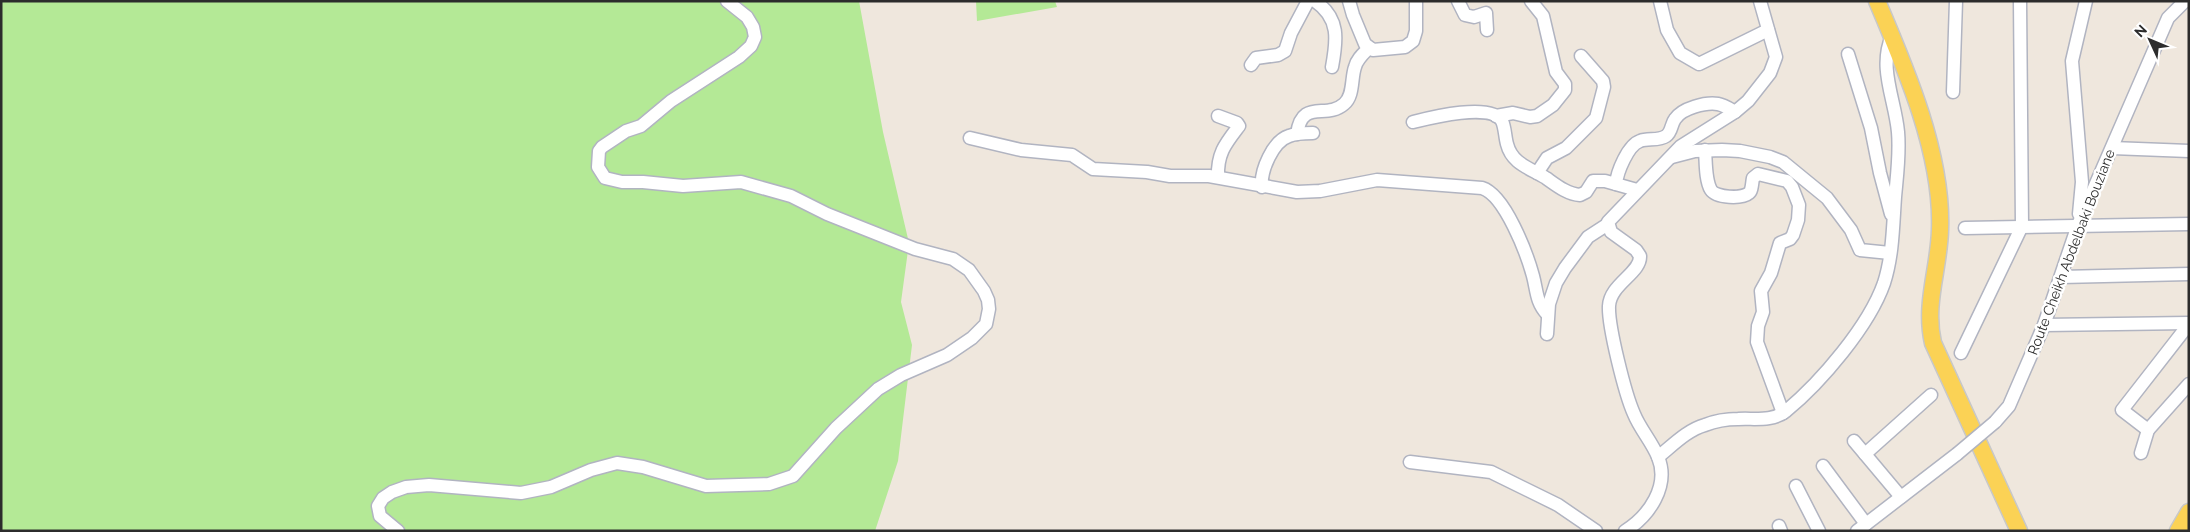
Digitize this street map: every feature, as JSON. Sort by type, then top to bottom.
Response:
[{"type":"main road","points":[[1877,1],[1918,103],[1938,187],[1940,231],[1929,313],[1934,343],[2019,531]]},
{"type":"main road","points":[[2178,531],[2189,512]]},
{"type":"street","points":[[398,531],[380,516],[378,506],[383,498],[392,492],[406,487],[429,485],[521,493],[551,487],[591,470],[616,463],[643,468],[706,486],[770,484],[793,476],[836,428],[878,389],[901,375],[946,355],[972,338],[986,324],[989,309],[984,290],[969,270],[953,259],[924,253],[828,214],[790,196],[741,182],[683,186],[622,182],[605,178],[598,167],[599,151],[602,147],[626,131],[641,126],[671,102],[739,57],[751,46],[755,37],[753,27],[747,17],[727,1]]},
{"type":"street","points":[[1251,65],[1256,58],[1278,56],[1285,51],[1291,33],[1308,1]]},
{"type":"street","points":[[1315,1],[1332,19],[1335,47],[1332,67]]},
{"type":"street","points":[[1349,1],[1365,44],[1374,50],[1405,47],[1414,41],[1416,1]]},
{"type":"street","points":[[1458,1],[1465,15],[1474,17],[1486,13],[1487,30]]},
{"type":"street","points":[[1413,122],[1454,113],[1471,112],[1496,116],[1513,113],[1530,117],[1538,116],[1553,105],[1565,90],[1565,84],[1556,72],[1543,16],[1531,1]]},
{"type":"street","points":[[1660,1],[1667,30],[1680,53],[1699,64],[1768,30]]},
{"type":"street","points":[[1547,334],[1547,314],[1556,283],[1564,268],[1588,237],[1608,224],[1612,216],[1637,190],[1690,139],[1736,112],[1748,102],[1770,73],[1776,57],[1760,1]]},
{"type":"street","points":[[1954,92],[1956,1]]},
{"type":"street","points":[[1961,353],[2022,226],[2020,1]]},
{"type":"street","points":[[2078,225],[2082,182],[2072,62],[2086,1]]},
{"type":"street","name":"Route Cheikh Abdelbaki Bouziane","points":[[1901,497],[1958,454],[1995,422],[2009,406],[2044,325],[2078,225],[2168,18],[2185,1]]},
{"type":"street","points":[[1332,19],[1353,15]]},
{"type":"street","points":[[1658,457],[1690,433],[1705,425],[1739,419],[1766,419],[1783,413],[1818,381],[1857,331],[1877,299],[1884,284],[1894,223],[1898,133],[1885,68],[1885,57],[1892,36]]},
{"type":"street","points":[[1298,134],[1299,122],[1308,112],[1340,107],[1347,101],[1356,63],[1369,48]]},
{"type":"street","points":[[1848,54],[1871,128],[1880,173],[1894,223]]},
{"type":"street","points":[[1537,172],[1547,158],[1571,144],[1596,118],[1604,87],[1603,81],[1581,56]]},
{"type":"street","points":[[1616,184],[1619,168],[1634,144],[1664,137],[1670,132],[1678,115],[1710,104],[1723,106],[1736,112]]},
{"type":"street","points":[[1218,116],[1238,123],[1240,126],[1225,144],[1218,160],[1218,177]]},
{"type":"street","points":[[1496,116],[1502,122],[1509,151],[1514,159],[1561,189],[1576,195],[1583,194],[1595,180],[1637,190]]},
{"type":"street","points":[[1262,187],[1264,168],[1277,145],[1287,136],[1313,133]]},
{"type":"street","points":[[970,138],[1021,150],[1072,156],[1093,169],[1147,172],[1170,176],[1218,177],[1262,187],[1297,192],[1313,192],[1363,182],[1394,180],[1486,189],[1496,198],[1519,238],[1533,278],[1537,300],[1547,314]]},
{"type":"street","points":[[2112,148],[2189,151]]},
{"type":"street","points":[[1669,158],[1706,150],[1740,151],[1770,157],[1789,165],[1827,198],[1851,230],[1860,250],[1890,253]]},
{"type":"street","points":[[1706,150],[1710,188],[1716,195],[1747,194],[1751,191],[1754,176],[1760,174],[1781,179],[1790,184],[1799,205],[1798,220],[1793,235],[1790,239],[1780,243],[1771,273],[1761,291],[1763,312],[1756,334],[1757,342],[1783,413]]},
{"type":"street","points":[[1608,224],[1611,232],[1636,250],[1640,256],[1639,263],[1611,295],[1609,309],[1616,347],[1633,412],[1658,457],[1662,469],[1661,479],[1652,506],[1639,522],[1625,531]]},
{"type":"street","points":[[1965,228],[2189,224]]},
{"type":"street","points":[[2061,277],[2189,274]]},
{"type":"street","points":[[2044,325],[2189,324]]},
{"type":"street","points":[[2148,430],[2122,410],[2189,324]]},
{"type":"street","points":[[2141,453],[2148,430],[2189,384]]},
{"type":"street","points":[[1865,454],[1931,395]]},
{"type":"street","points":[[1823,466],[1861,527],[1901,497],[1854,442]]},
{"type":"street","points":[[1410,462],[1491,472],[1558,505],[1596,531]]},
{"type":"street","points":[[1796,486],[1819,531]]},
{"type":"green space","points":[[1,1],[859,1],[883,132],[909,243],[901,302],[912,345],[898,461],[875,531],[1,531]]},
{"type":"green space","points":[[976,1],[1055,1],[1057,7],[977,21]]}]
